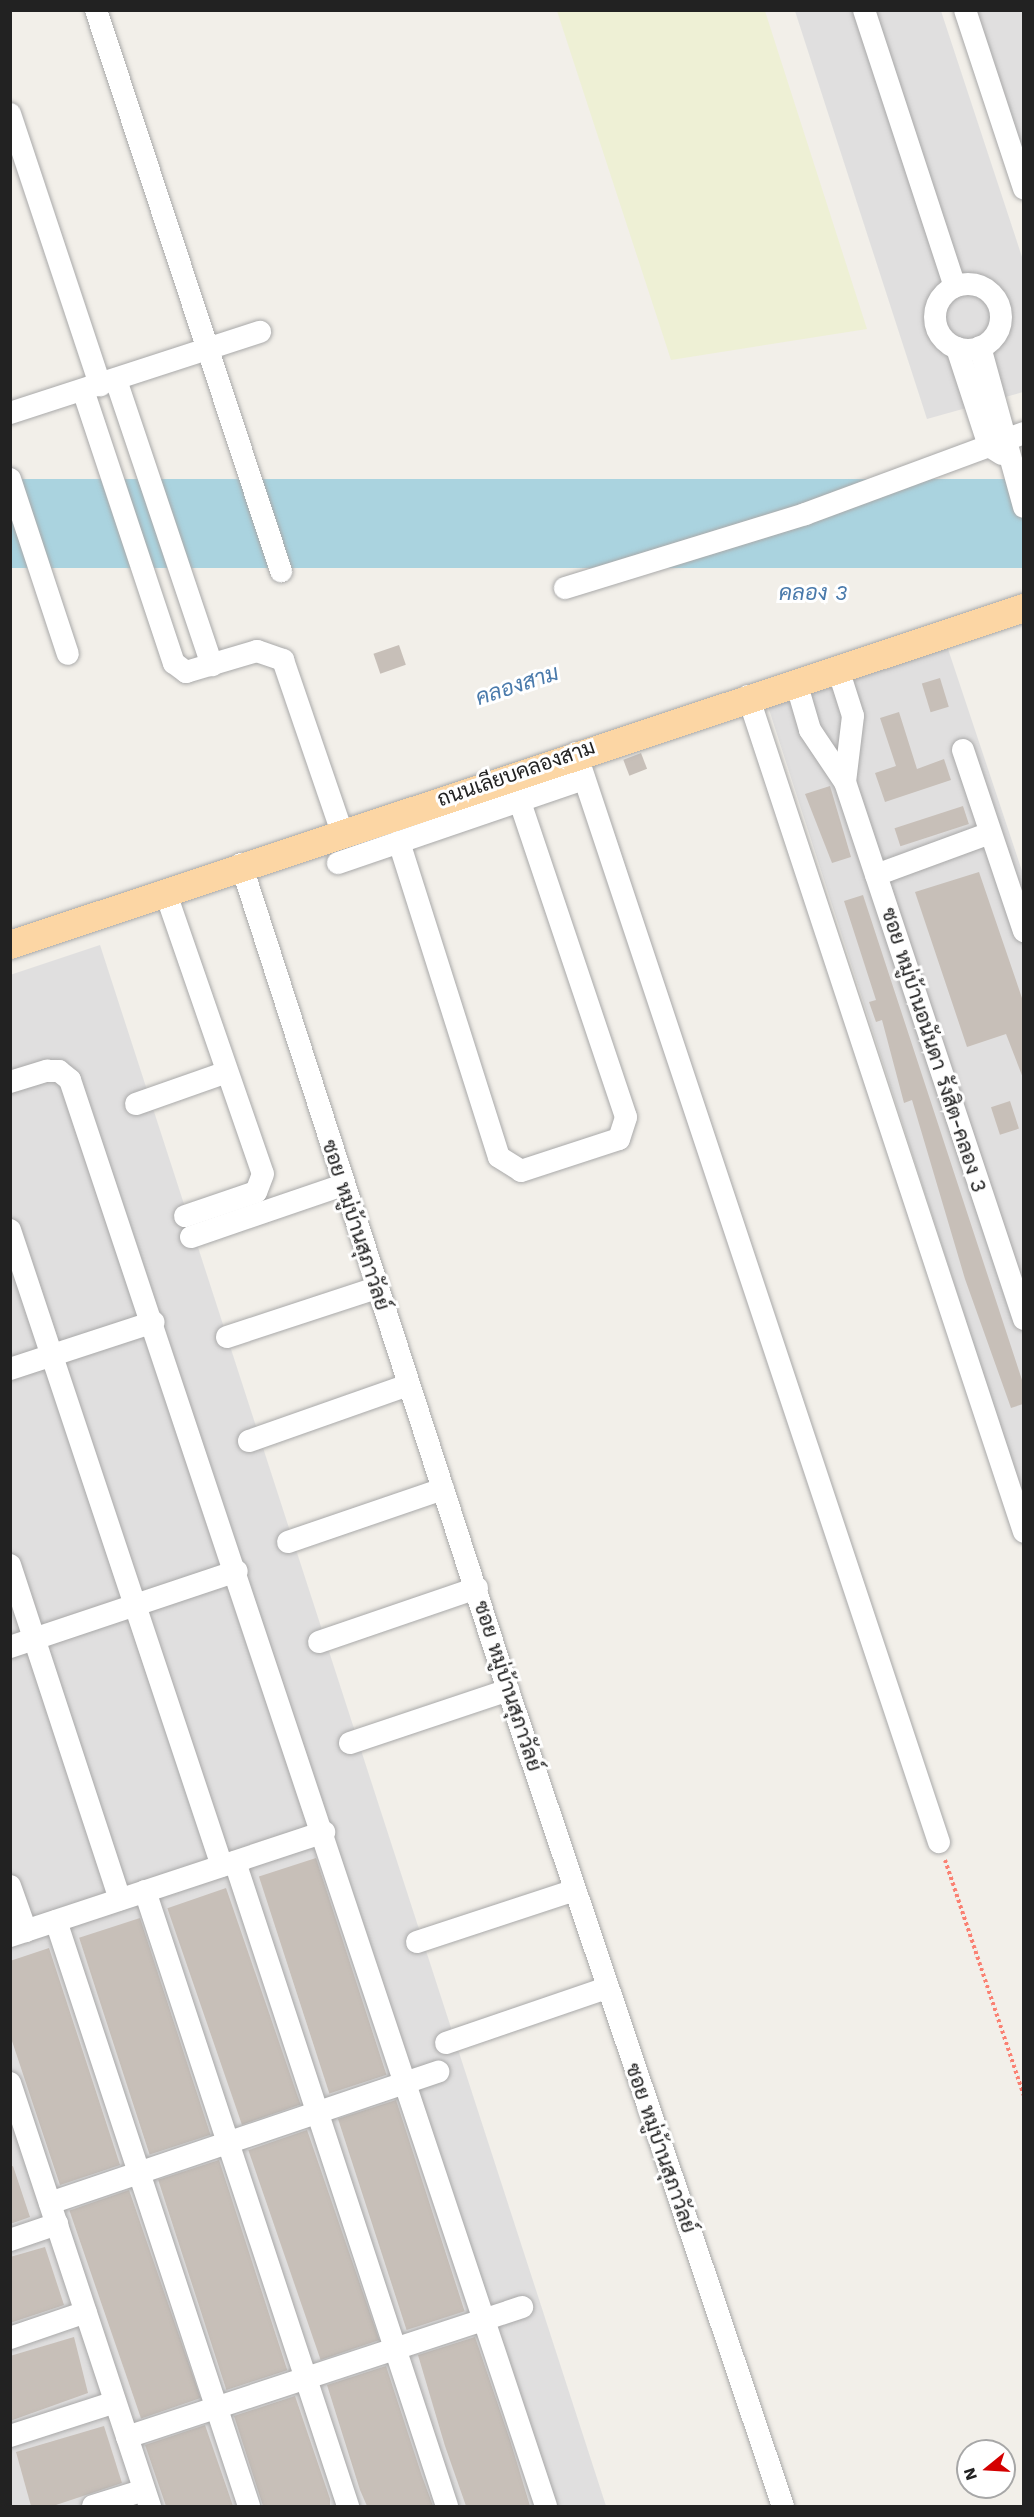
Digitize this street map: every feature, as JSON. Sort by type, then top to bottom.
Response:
[{"type":"main road","name":"ถนนเลียบคลองสาม","points":[[10,945],[342,831],[517,788],[580,766],[748,696],[1023,608]]},
{"type":"street","points":[[96,10],[281,571]]},
{"type":"street","points":[[864,10],[955,286]]},
{"type":"street","points":[[965,10],[1023,188]]},
{"type":"street","points":[[10,114],[100,385],[212,665]]},
{"type":"street","points":[[957,348],[980,347],[997,332],[1000,310],[978,285],[955,286],[935,312],[939,334],[957,348],[1007,448]]},
{"type":"street","points":[[10,413],[260,332]]},
{"type":"street","points":[[980,347],[1023,507]]},
{"type":"street","points":[[100,385],[174,663],[186,672],[271,652],[283,660],[296,685],[342,831]]},
{"type":"street","points":[[565,588],[805,514],[1007,448]]},
{"type":"street","points":[[10,479],[68,654]]},
{"type":"street","name":"ซอย หมู่บ้านอนันดา รังสิต-คลอง 3","points":[[838,669],[853,716],[845,782]]},
{"type":"street","name":"ซอย หมู่บ้านอนันดา รังสิต-คลอง 3","points":[[796,682],[810,730],[845,782],[1023,1319]]},
{"type":"street","points":[[748,696],[1023,1532]]},
{"type":"street","points":[[963,750],[1023,931]]},
{"type":"street","points":[[580,766],[939,1842]]},
{"type":"street","points":[[338,863],[399,842],[517,788],[626,1117],[619,1139],[521,1171],[499,1156],[399,842]]},
{"type":"street","points":[[876,875],[990,833]]},
{"type":"street","name":"ซอย หมู่บ้านสุภาวัลย์","points":[[241,864],[376,1288],[477,1588],[508,1690],[783,2506]]},
{"type":"street","points":[[165,891],[227,1072],[262,1186],[188,1226],[343,1185]]},
{"type":"street","points":[[10,1082],[47,1071],[59,1071],[70,1080],[154,1322],[546,2506]]},
{"type":"street","points":[[136,1104],[227,1072]]},
{"type":"street","points":[[10,1230],[135,1605],[316,2111],[447,2506]]},
{"type":"street","points":[[227,1337],[376,1288]]},
{"type":"street","points":[[10,1369],[154,1322]]},
{"type":"street","points":[[249,1441],[408,1385]]},
{"type":"street","points":[[288,1542],[443,1489]]},
{"type":"street","points":[[10,1565],[120,1899]]},
{"type":"street","points":[[10,1647],[237,1571]]},
{"type":"street","points":[[320,1642],[477,1588]]},
{"type":"street","points":[[350,1743],[508,1690]]},
{"type":"street","points":[[10,1886],[18,1933],[324,1832]]},
{"type":"street","points":[[417,1942],[575,1890]]},
{"type":"street","points":[[145,1892],[348,2506]]},
{"type":"street","points":[[56,1921],[249,2506]]},
{"type":"street","points":[[446,2043],[607,1988]]},
{"type":"street","points":[[10,2240],[53,2213],[139,2171],[438,2072]]},
{"type":"street","points":[[10,2083],[19,2137],[53,2213],[147,2498],[93,2506]]},
{"type":"street","points":[[127,2437],[522,2307]]},
{"type":"street","points":[[10,2338],[86,2312]]},
{"type":"street","points":[[10,2436],[115,2402]]},
{"type":"path","points":[[939,1842],[1023,2096]]},
{"type":"shaded area","points":[[795,11],[941,11],[1023,260],[1023,392],[927,419]]},
{"type":"shaded area","points":[[975,11],[1023,11],[1023,157]]},
{"type":"shaded area","points":[[945,640],[1023,874],[1023,1497],[766,700]]},
{"type":"shaded area","points":[[100,945],[606,2506],[11,2506],[10,975]]},
{"type":"green space","points":[[557,11],[765,11],[867,329],[671,360]]},
{"type":"water","points":[[10,479],[1023,479],[1023,568],[10,568]]},
{"type":"building","points":[[399,645],[406,665],[380,674],[373,654]]},
{"type":"building","points":[[940,678],[949,707],[931,712],[922,684]]},
{"type":"building","points":[[899,712],[917,769],[944,759],[951,780],[885,802],[875,773],[896,766],[880,718]]},
{"type":"building","points":[[641,753],[647,769],[629,776],[623,760]]},
{"type":"building","points":[[830,786],[851,857],[832,863],[805,794]]},
{"type":"building","points":[[963,806],[969,824],[900,846],[895,828]]},
{"type":"building","points":[[979,872],[1023,1001],[1023,1078],[1006,1034],[967,1047],[915,892]]},
{"type":"building","points":[[863,895],[1023,1383],[1023,1404],[1011,1408],[965,1279],[912,1100],[904,1103],[882,1020],[876,1022],[869,1002],[876,1000],[844,901]]},
{"type":"building","points":[[1010,1101],[1019,1129],[1000,1135],[991,1107]]},
{"type":"building","points":[[316,1858],[386,2075],[329,2093],[259,1877]]},
{"type":"building","points":[[226,1888],[301,2105],[242,2125],[167,1908]]},
{"type":"building","points":[[140,1918],[210,2135],[150,2155],[79,1938]]},
{"type":"building","points":[[49,1948],[120,2165],[60,2185],[10,2035],[10,1961]]},
{"type":"building","points":[[396,2100],[465,2311],[407,2330],[338,2119]]},
{"type":"building","points":[[307,2130],[379,2340],[321,2360],[248,2150]]},
{"type":"building","points":[[219,2160],[287,2370],[226,2390],[158,2180]]},
{"type":"building","points":[[13,2166],[30,2217],[10,2224],[10,2167]]},
{"type":"building","points":[[129,2190],[201,2398],[141,2419],[69,2211]]},
{"type":"building","points":[[45,2247],[64,2305],[10,2323],[10,2257]]},
{"type":"building","points":[[74,2337],[88,2393],[10,2421],[10,2356]]},
{"type":"building","points":[[475,2337],[530,2506],[466,2506],[445,2446],[418,2355]]},
{"type":"building","points":[[386,2366],[433,2506],[367,2506],[360,2490],[327,2385]]},
{"type":"building","points":[[295,2396],[330,2499],[330,2506],[263,2506],[234,2416]]},
{"type":"building","points":[[205,2425],[233,2506],[166,2506],[145,2445]]},
{"type":"building","points":[[104,2426],[122,2483],[53,2506],[31,2506],[16,2452]]},
{"type":"water label","name":"คลอง 3","points":[[813,593]]},
{"type":"water label","name":"คลองสาม","points":[[517,685]]}]
